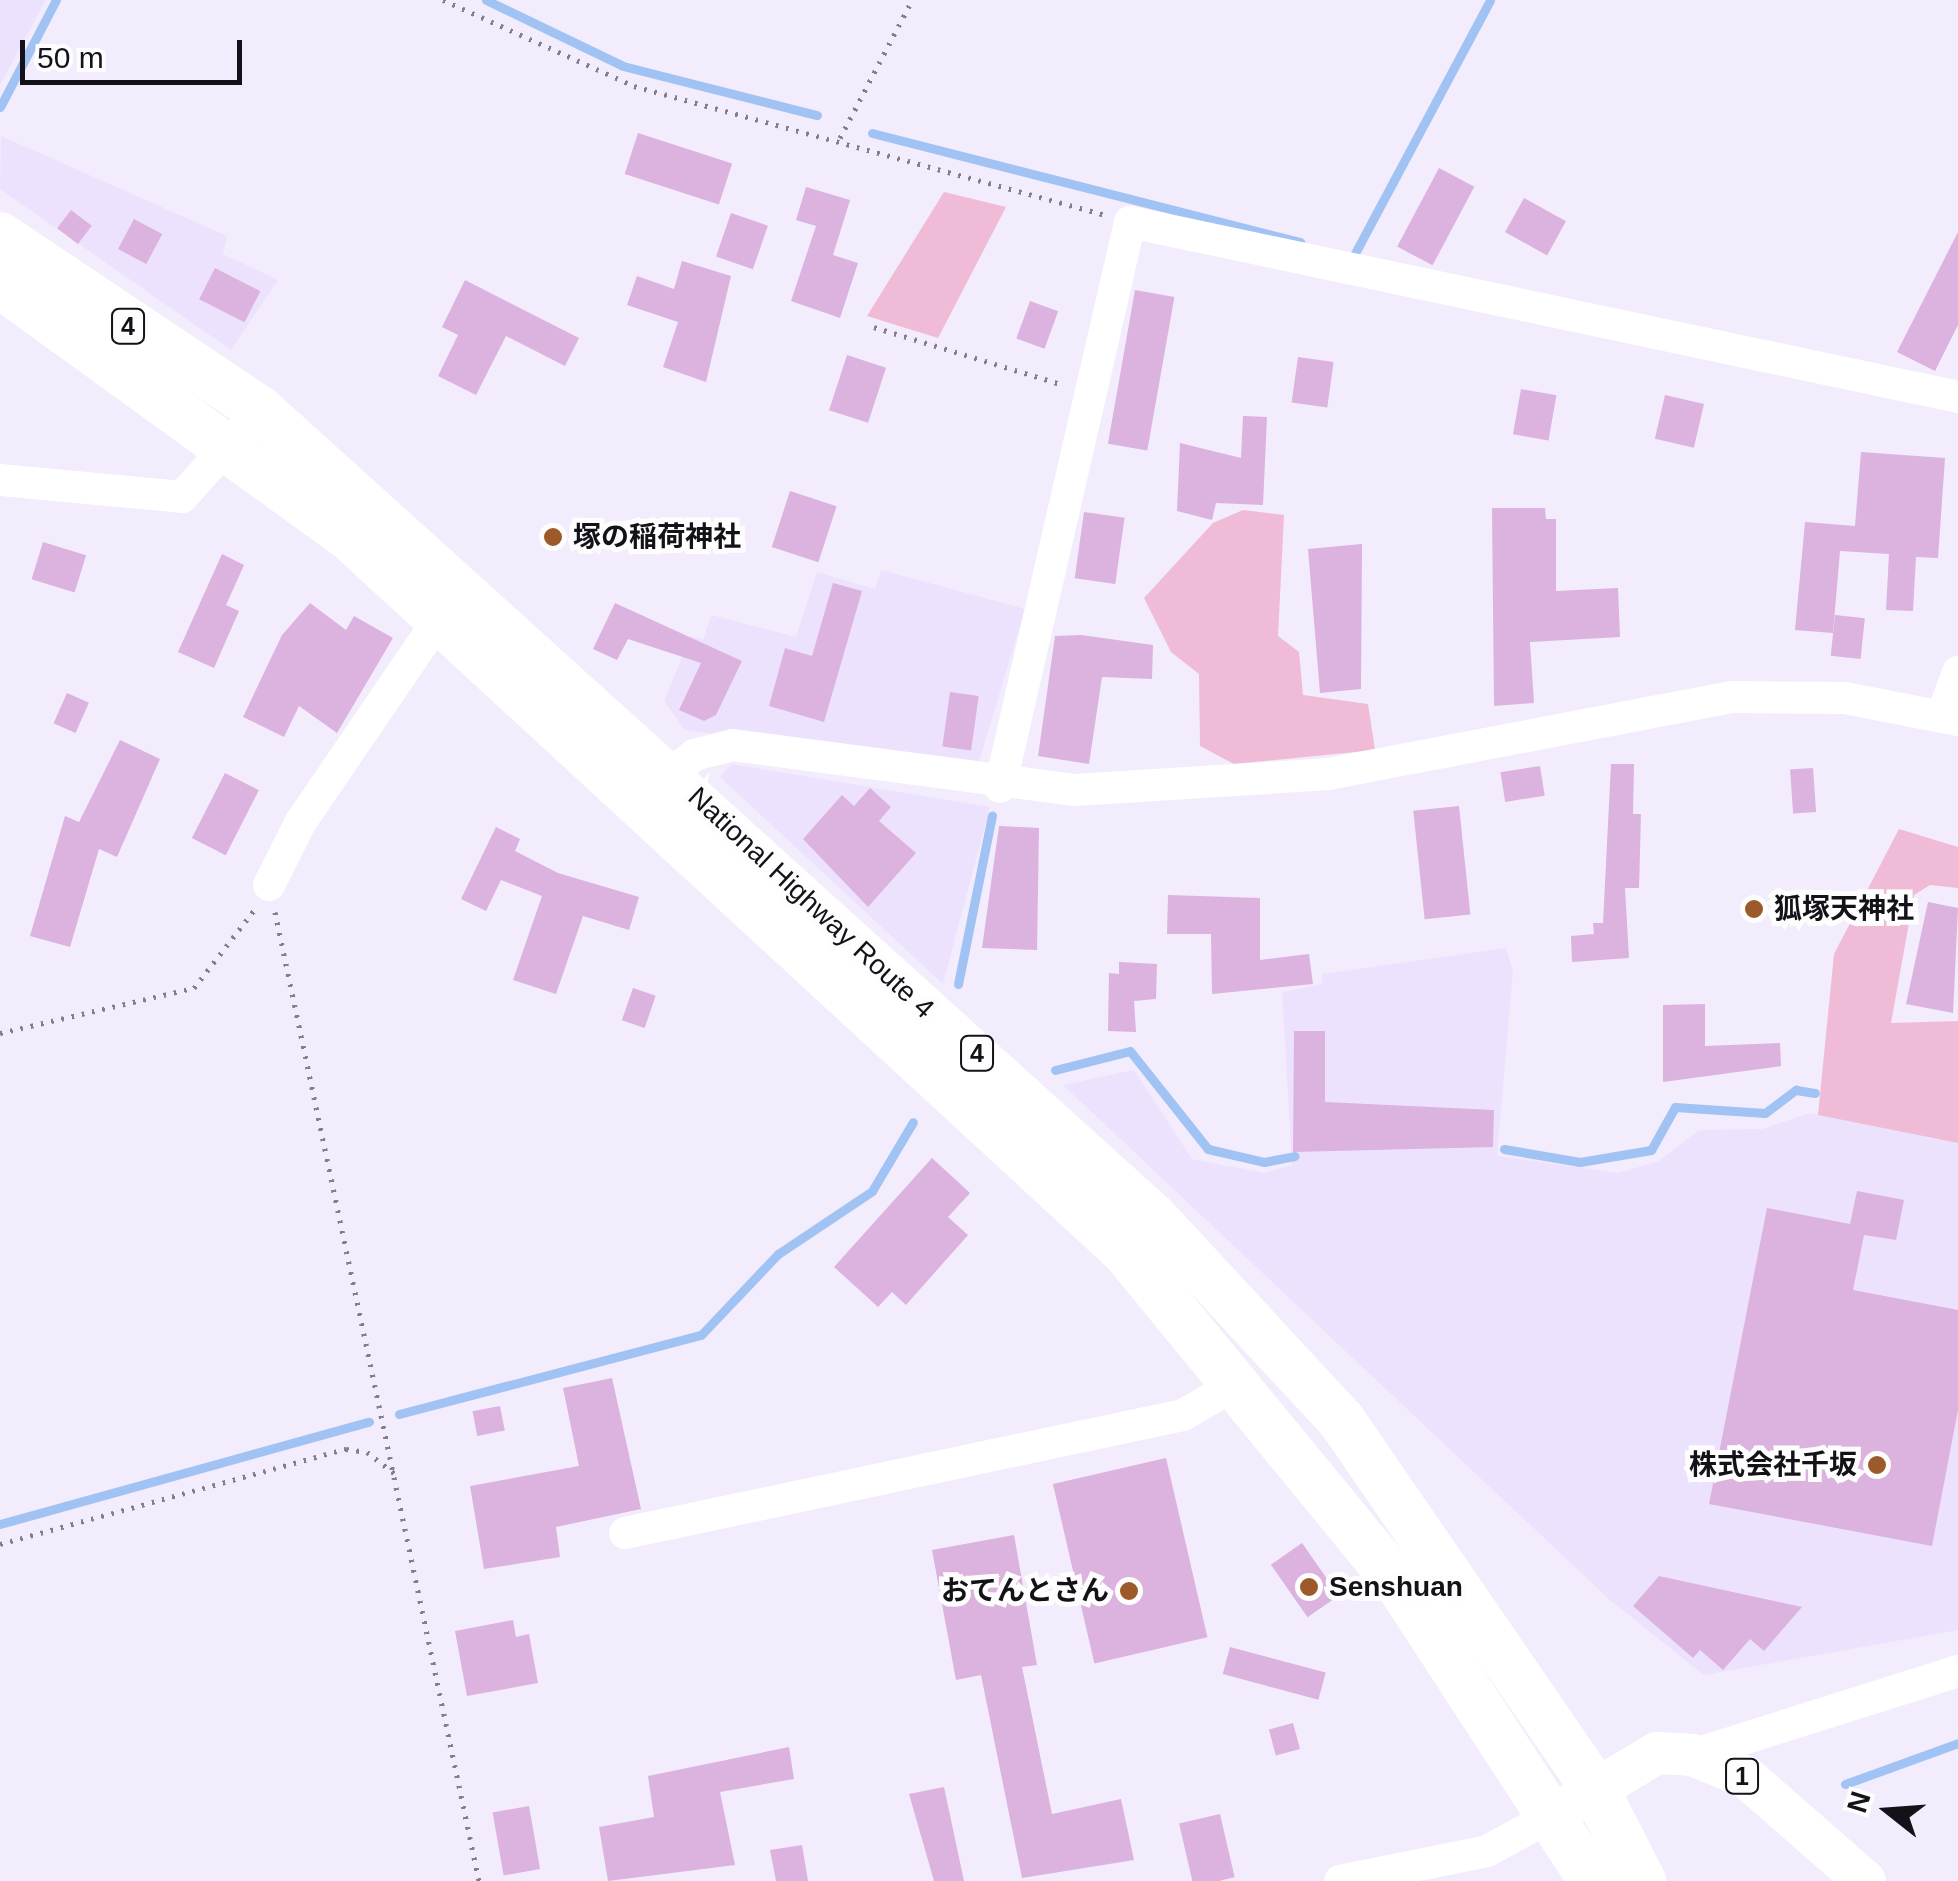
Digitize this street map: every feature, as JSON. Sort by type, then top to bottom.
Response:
[{"type":"highway","name":"National Highway Route 4","points":[[0,236],[260,410],[655,786],[1125,1251],[1240,1382],[1403,1590],[1555,1814],[1593,1881]]},
{"type":"highway","name":"National Highway Route 4","points":[[0,284],[228,446],[655,786],[1114,1180],[1288,1357],[1594,1787],[1642,1881]]},
{"type":"main road","name":"1","points":[[1555,1814],[1594,1787],[1658,1753],[1692,1755],[1746,1778],[1864,1881]]},
{"type":"street","points":[[1000,787],[1130,222],[1958,397]]},
{"type":"street","points":[[0,480],[182,497],[260,410]]},
{"type":"street","points":[[269,885],[300,823],[440,616]]},
{"type":"street","points":[[655,786],[734,745],[1000,787],[1203,787],[1328,774],[1732,697],[1844,698],[1950,717],[1958,672]]},
{"type":"street","points":[[625,1533],[1183,1415],[1240,1382]]},
{"type":"street","points":[[1692,1755],[1958,1670]]},
{"type":"street","points":[[1340,1881],[1487,1851],[1555,1814]]},
{"type":"path","points":[[442,0],[634,86],[840,138],[1130,222]]},
{"type":"path","points":[[840,138],[912,0]]},
{"type":"path","points":[[874,328],[1092,393]]},
{"type":"path","points":[[0,1033],[194,988],[269,885]]},
{"type":"path","points":[[269,885],[479,1881]]},
{"type":"path","points":[[0,1544],[346,1450],[367,1452],[396,1476]]},
{"type":"shaded area","points":[[0,0],[46,0],[0,85]]},
{"type":"shaded area","points":[[1,136],[227,236],[223,254],[278,280],[231,350],[0,189]]},
{"type":"shaded area","points":[[944,192],[1006,207],[938,338],[867,316]]},
{"type":"shaded area","points":[[1243,510],[1284,515],[1278,636],[1299,652],[1303,695],[1368,704],[1375,750],[1234,764],[1200,746],[1199,674],[1171,652],[1144,598],[1213,523]]},
{"type":"shaded area","points":[[881,570],[1025,609],[977,768],[685,730],[664,701],[691,636],[703,640],[711,615],[796,637],[817,572],[875,589]]},
{"type":"shaded area","points":[[731,764],[990,807],[943,984],[720,777]]},
{"type":"shaded area","points":[[1899,829],[1958,847],[1958,888],[1930,885],[1914,895],[1891,1023],[1958,1021],[1958,1143],[1818,1115],[1834,954]]},
{"type":"shaded area","points":[[1506,948],[1513,971],[1497,1156],[1618,1173],[1659,1161],[1699,1130],[1762,1129],[1810,1113],[1958,1143],[1958,1630],[1704,1675],[1610,1600],[1063,1085],[1134,1070],[1192,1159],[1264,1173],[1292,1165],[1282,992],[1322,984],[1322,974]]},
{"type":"building","points":[[638,133],[732,164],[719,204],[625,174]]},
{"type":"building","points":[[1439,168],[1474,187],[1433,265],[1397,247]]},
{"type":"building","points":[[806,187],[850,200],[833,255],[858,263],[840,318],[791,301],[816,226],[796,220]]},
{"type":"building","points":[[1524,198],[1566,221],[1547,255],[1505,232]]},
{"type":"building","points":[[71,210],[92,226],[78,244],[57,228]]},
{"type":"building","points":[[731,213],[768,226],[753,269],[716,256]]},
{"type":"building","points":[[134,219],[162,234],[146,264],[118,249]]},
{"type":"building","points":[[1958,232],[1958,325],[1935,371],[1897,352]]},
{"type":"building","points":[[682,261],[731,276],[706,382],[663,367],[678,322],[627,305],[637,276],[674,289]]},
{"type":"building","points":[[215,268],[260,291],[245,322],[199,299]]},
{"type":"building","points":[[465,280],[579,338],[565,366],[506,336],[476,395],[438,376],[458,335],[442,327]]},
{"type":"building","points":[[1135,290],[1174,297],[1147,451],[1108,444]]},
{"type":"building","points":[[1030,301],[1058,311],[1045,349],[1016,339]]},
{"type":"building","points":[[847,355],[886,368],[868,423],[829,410]]},
{"type":"building","points":[[1298,357],[1334,362],[1327,408],[1292,403]]},
{"type":"building","points":[[1521,389],[1556,395],[1548,441],[1513,434]]},
{"type":"building","points":[[1665,395],[1704,404],[1694,448],[1655,439]]},
{"type":"building","points":[[1243,416],[1267,417],[1263,505],[1216,503],[1212,520],[1177,511],[1180,443],[1241,458]]},
{"type":"building","points":[[1861,452],[1945,458],[1938,558],[1916,557],[1913,611],[1886,610],[1889,554],[1840,551],[1833,633],[1795,630],[1805,522],[1855,526]]},
{"type":"building","points":[[790,491],[837,506],[818,562],[772,547]]},
{"type":"building","points":[[1492,508],[1545,508],[1546,519],[1556,519],[1556,591],[1618,588],[1620,637],[1530,642],[1534,703],[1494,706]]},
{"type":"building","points":[[1084,512],[1125,518],[1115,584],[1075,578]]},
{"type":"building","points":[[43,542],[86,555],[75,592],[32,579]]},
{"type":"building","points":[[1362,544],[1361,689],[1320,693],[1308,549]]},
{"type":"building","points":[[222,554],[244,565],[226,605],[239,611],[214,668],[178,652]]},
{"type":"building","points":[[833,583],[862,591],[824,722],[769,706],[785,648],[812,656]]},
{"type":"building","points":[[310,603],[346,630],[354,616],[393,638],[337,733],[299,706],[284,737],[243,717],[282,635]]},
{"type":"building","points":[[615,603],[742,661],[716,715],[704,721],[679,710],[701,663],[628,639],[617,660],[593,649]]},
{"type":"building","points":[[1835,615],[1865,618],[1861,659],[1831,656]]},
{"type":"building","points":[[1081,635],[1153,645],[1152,679],[1102,677],[1089,764],[1038,756],[1055,636]]},
{"type":"building","points":[[950,692],[979,696],[971,751],[942,746]]},
{"type":"building","points":[[67,693],[89,703],[76,733],[54,723]]},
{"type":"building","points":[[120,740],[160,759],[117,857],[99,849],[70,947],[30,936],[65,816],[79,822]]},
{"type":"building","points":[[1611,764],[1634,764],[1633,814],[1641,814],[1639,888],[1625,888],[1629,958],[1572,962],[1571,936],[1594,934],[1593,923],[1603,923]]},
{"type":"building","points":[[1540,766],[1545,796],[1505,802],[1500,772]]},
{"type":"building","points":[[1813,768],[1816,812],[1793,813],[1790,770]]},
{"type":"building","points":[[225,773],[259,790],[226,855],[192,838]]},
{"type":"building","points":[[870,788],[891,807],[879,821],[916,853],[868,907],[803,839],[842,795],[854,806]]},
{"type":"building","points":[[1459,806],[1470,914],[1425,919],[1413,811]]},
{"type":"building","points":[[999,826],[1039,828],[1037,950],[982,948]]},
{"type":"building","points":[[496,827],[520,839],[515,851],[558,873],[639,897],[629,930],[583,916],[556,994],[513,980],[542,896],[501,880],[486,911],[461,899]]},
{"type":"building","points":[[1168,895],[1260,898],[1260,960],[1309,954],[1313,984],[1212,994],[1211,934],[1167,934]]},
{"type":"building","points":[[1928,902],[1958,908],[1953,1013],[1906,1004]]},
{"type":"building","points":[[1119,962],[1157,964],[1156,999],[1134,1001],[1136,1032],[1108,1031],[1109,973],[1119,974]]},
{"type":"building","points":[[633,988],[656,996],[645,1028],[622,1020]]},
{"type":"building","points":[[1705,1004],[1705,1046],[1780,1043],[1781,1066],[1663,1082],[1663,1005]]},
{"type":"building","points":[[1294,1031],[1325,1031],[1325,1102],[1494,1110],[1493,1147],[1293,1152]]},
{"type":"building","points":[[932,1158],[970,1193],[948,1217],[968,1235],[906,1305],[892,1292],[878,1307],[834,1267]]},
{"type":"building","points":[[1857,1191],[1904,1200],[1896,1240],[1864,1235],[1853,1290],[1958,1310],[1958,1410],[1932,1546],[1709,1504],[1767,1208],[1850,1224]]},
{"type":"building","points":[[612,1378],[641,1509],[556,1527],[560,1557],[484,1569],[470,1486],[579,1466],[563,1388]]},
{"type":"building","points":[[500,1406],[505,1431],[477,1436],[473,1411]]},
{"type":"building","points":[[1166,1458],[1207,1637],[1094,1663],[1053,1484]]},
{"type":"building","points":[[1014,1535],[1037,1665],[1022,1667],[1052,1814],[1121,1799],[1134,1860],[1022,1878],[981,1675],[956,1680],[932,1550]]},
{"type":"building","points":[[1302,1543],[1339,1595],[1308,1617],[1271,1565]]},
{"type":"building","points":[[1659,1576],[1802,1607],[1764,1651],[1750,1639],[1723,1670],[1700,1650],[1693,1658],[1633,1606]]},
{"type":"building","points":[[513,1620],[516,1637],[529,1634],[538,1683],[467,1696],[455,1631]]},
{"type":"building","points":[[1230,1647],[1326,1673],[1318,1700],[1223,1674]]},
{"type":"building","points":[[1293,1723],[1300,1749],[1276,1756],[1269,1729]]},
{"type":"building","points":[[789,1747],[794,1779],[720,1792],[735,1865],[608,1881],[599,1827],[654,1817],[648,1776]]},
{"type":"building","points":[[944,1787],[964,1881],[934,1881],[909,1794]]},
{"type":"building","points":[[529,1806],[540,1869],[504,1875],[493,1812]]},
{"type":"building","points":[[1220,1814],[1235,1877],[1192,1881],[1179,1823]]},
{"type":"building","points":[[802,1845],[808,1881],[776,1881],[770,1850]]},
{"type":"waterway","points":[[0,107],[56,0]]},
{"type":"waterway","points":[[486,0],[623,66],[817,115]]},
{"type":"waterway","points":[[1354,255],[1490,0]]},
{"type":"waterway","points":[[872,133],[1300,242]]},
{"type":"waterway","points":[[958,984],[992,815]]},
{"type":"waterway","points":[[1055,1070],[1130,1051],[1208,1149],[1264,1162],[1294,1156]]},
{"type":"waterway","points":[[1504,1149],[1580,1162],[1651,1150],[1675,1107],[1765,1113],[1796,1090],[1815,1093]]},
{"type":"waterway","points":[[399,1414],[701,1335],[778,1254],[872,1191],[913,1122]]},
{"type":"waterway","points":[[0,1524],[369,1422]]},
{"type":"waterway","points":[[1845,1784],[1958,1743]]},
{"type":"place","name":"塚の稲荷神社","points":[[553,537]]},
{"type":"place","name":"狐塚天神社","points":[[1754,909]]},
{"type":"place","name":"株式会社千坂","points":[[1877,1465]]},
{"type":"place","name":"Senshuan","points":[[1309,1587]]},
{"type":"place","name":"おてんとさん","points":[[1129,1591]]}]
